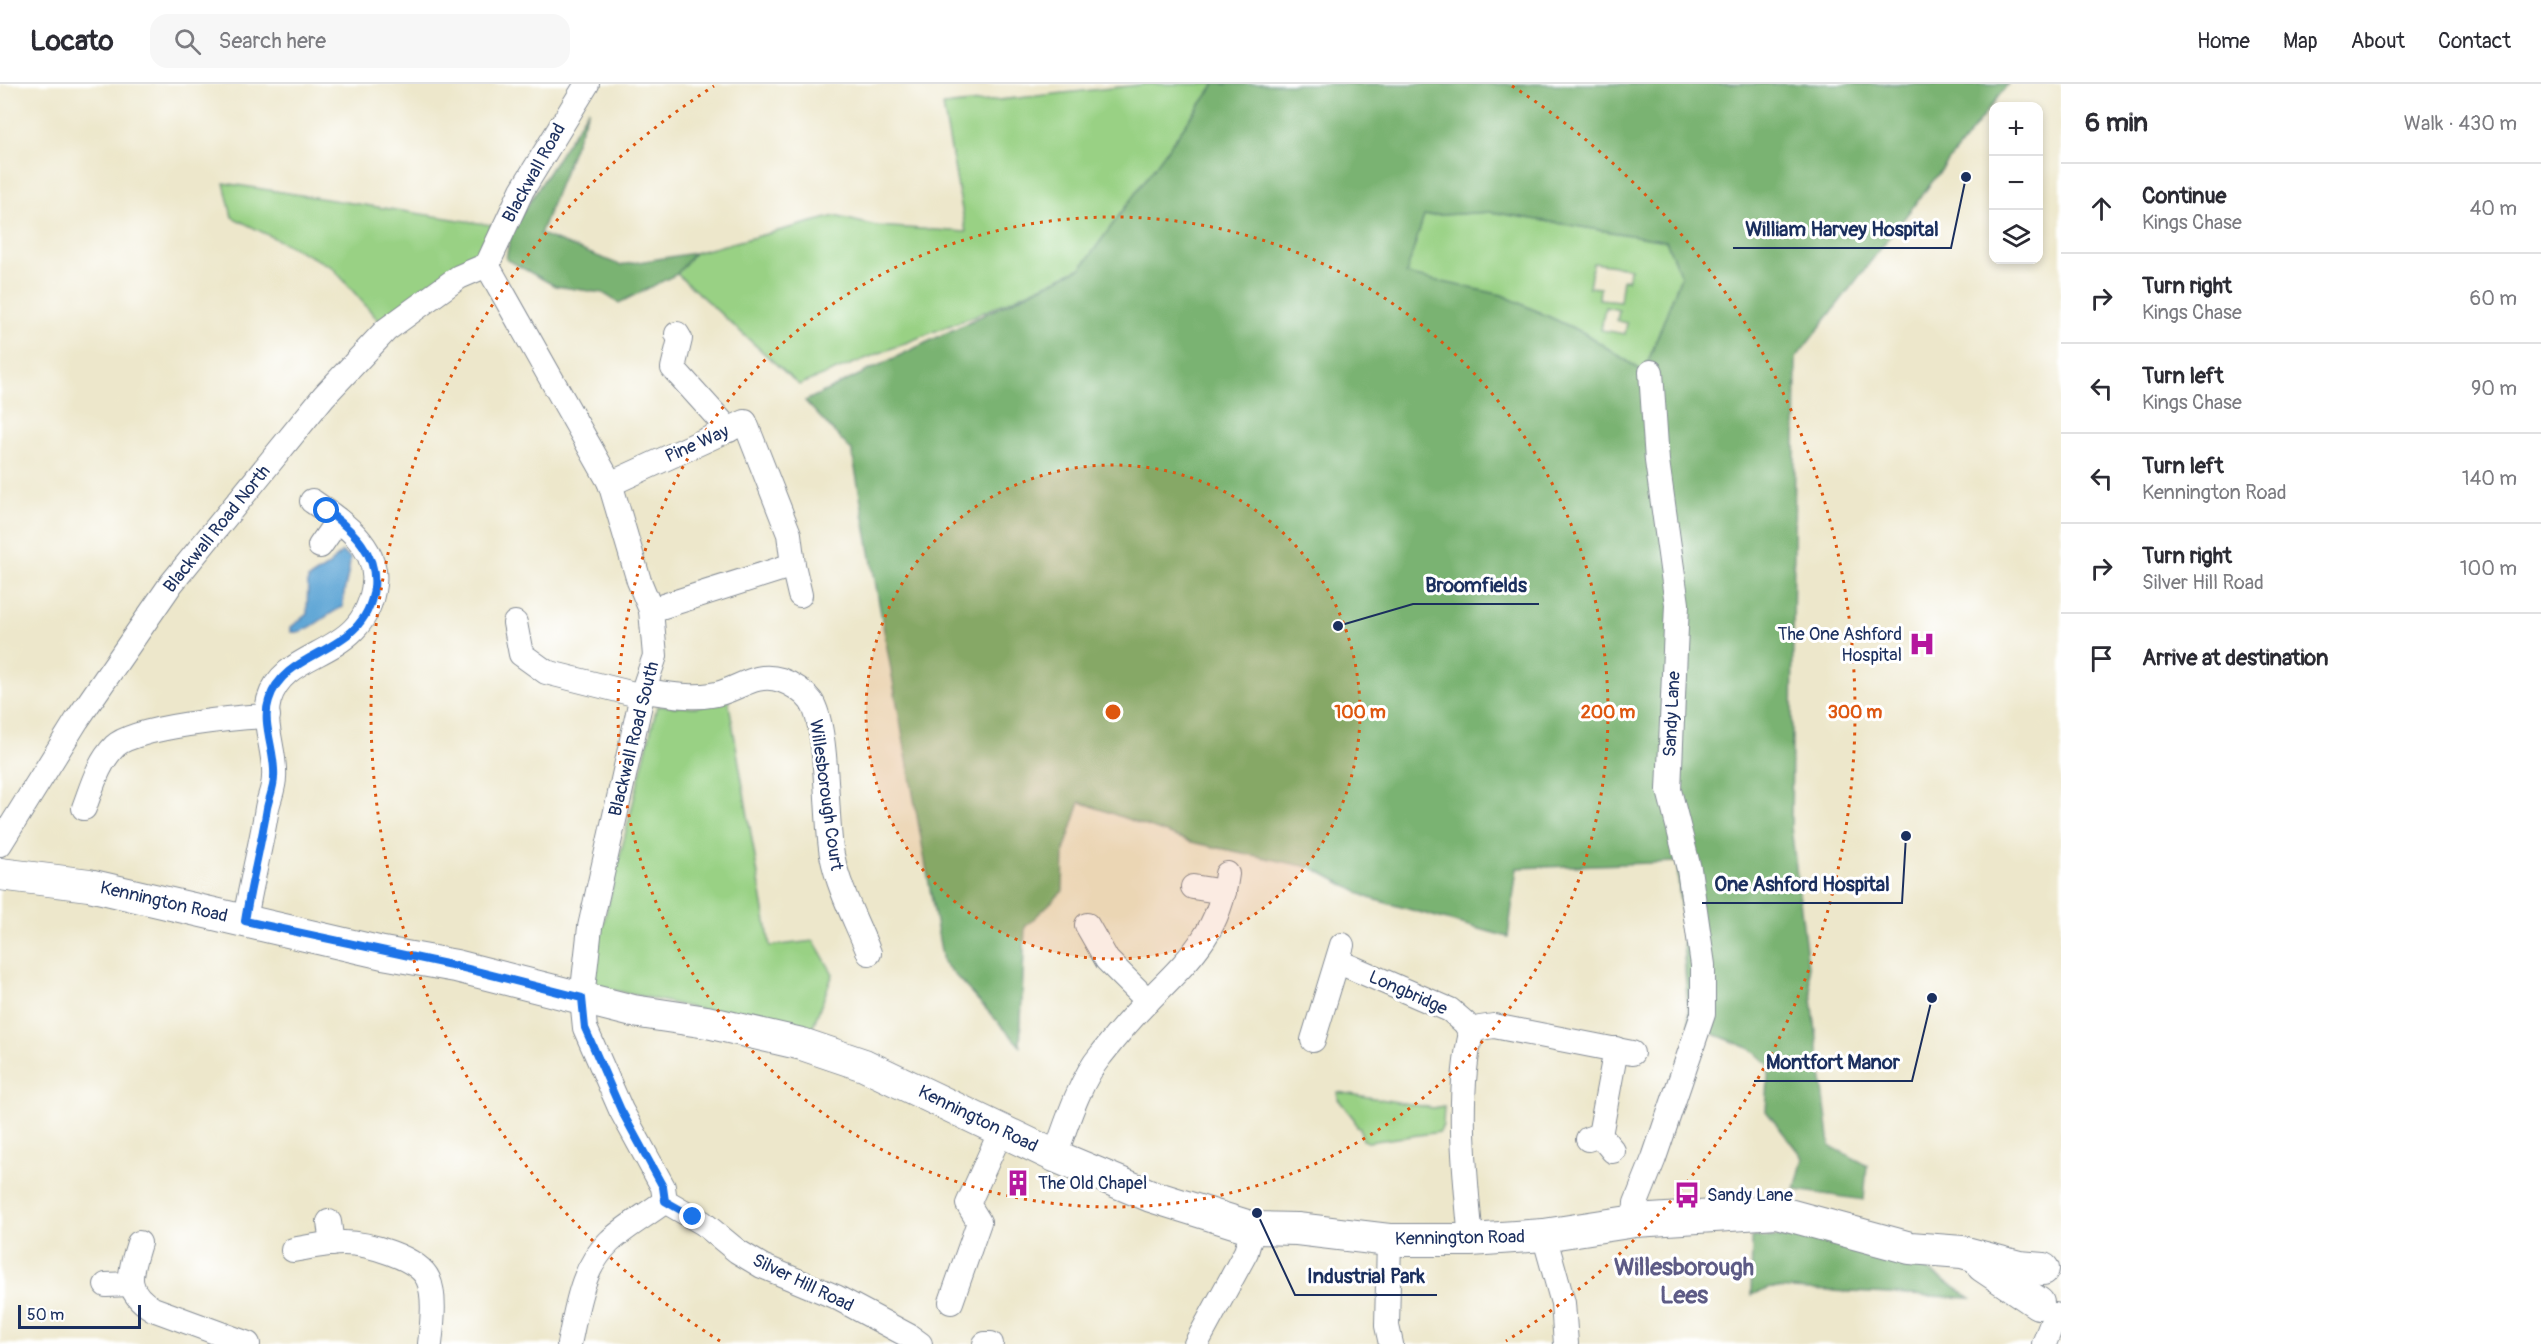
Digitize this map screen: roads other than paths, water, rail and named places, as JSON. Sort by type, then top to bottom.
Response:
[{"type":"main road","name":"Kennington Road","points":[[0,874],[89,885],[456,966],[633,1011],[758,1033],[802,1044],[864,1065],[1055,1156],[1151,1196],[1253,1228],[1297,1229],[1389,1240],[1471,1240],[1544,1235],[1635,1221],[1777,1212],[1910,1248],[1962,1252],[2019,1267],[2052,1266]]},
{"type":"main road","name":"Kennington Road","points":[[1962,1252],[2051,1311]]},
{"type":"main road","points":[[2051,1311],[2034,1288],[2038,1274],[2052,1266]]},
{"type":"street","name":"Blackwall Road","points":[[487,265],[522,190],[587,84]]},
{"type":"street","name":"Blackwall Road South","points":[[487,265],[610,484],[639,581],[651,610],[655,656],[642,693],[590,927],[582,998]]},
{"type":"street","name":"Blackwall Road North","points":[[0,844],[77,720],[171,584],[324,396],[386,330],[459,277],[487,265]]},
{"type":"street","points":[[677,334],[680,339],[673,368],[729,430]]},
{"type":"street","name":"Sandy Lane","points":[[1635,1221],[1636,1203],[1654,1158],[1703,1014],[1703,965],[1689,869],[1669,790],[1677,604],[1657,461],[1651,372]]},
{"type":"street","name":"Pine Way","points":[[610,484],[745,422],[789,534],[800,595]]},
{"type":"street","points":[[245,921],[274,775],[268,700],[282,677],[348,637],[363,622],[372,602],[375,576],[370,556],[363,544],[339,520],[312,501]]},
{"type":"street","points":[[320,546],[339,520]]},
{"type":"street","points":[[651,610],[793,565]]},
{"type":"street","name":"Willesborough Court","points":[[516,622],[521,654],[546,672],[642,693],[712,695],[745,681],[761,678],[798,688],[811,701],[817,717],[832,854],[843,896],[869,953]]},
{"type":"street","points":[[84,808],[99,769],[115,746],[130,736],[212,720],[268,717]]},
{"type":"street","points":[[1055,1156],[1080,1094],[1099,1056],[1148,1001],[1195,954],[1211,928],[1226,883],[1193,887]]},
{"type":"street","points":[[1088,925],[1110,944],[1120,974],[1148,1001]]},
{"type":"street","name":"Longbridge","points":[[1309,1043],[1340,954],[1450,1010],[1465,1023],[1471,1032]]},
{"type":"street","points":[[569,1344],[580,1292],[598,1256],[627,1228],[670,1205],[663,1187],[621,1110],[585,1028],[582,998]]},
{"type":"street","points":[[1471,1240],[1462,1133],[1466,1053],[1471,1032],[1494,1026],[1624,1051],[1600,1142]]},
{"type":"street","points":[[951,1302],[979,1222],[968,1204],[1001,1131]]},
{"type":"street","name":"Silver Hill Road","points":[[670,1205],[693,1217],[737,1251],[762,1266],[836,1297],[920,1344]]},
{"type":"street","points":[[1196,1344],[1246,1252],[1253,1228]]},
{"type":"street","points":[[293,1250],[331,1233],[347,1243],[380,1250],[407,1260],[423,1272],[428,1280],[430,1344]]},
{"type":"street","points":[[1544,1235],[1563,1303],[1566,1344]]},
{"type":"street","points":[[1389,1240],[1387,1326],[1391,1344]]},
{"type":"street","points":[[139,1243],[130,1284],[142,1301],[153,1310],[248,1344]]},
{"type":"street","points":[[106,1285],[130,1284]]},
{"type":"street","points":[[2044,1344],[2051,1311]]},
{"type":"street","points":[[985,1344],[991,1344]]},
{"type":"water","points":[[342,552],[350,558],[343,607],[304,630],[291,632],[291,627],[307,614],[308,579],[328,566]]},
{"type":"place","name":"William Harvey Hospital","points":[[1966,177]]},
{"type":"place","name":"Broomfields","points":[[1338,626]]},
{"type":"place","name":"The One Ashford Hospital","points":[[1922,644]]},
{"type":"place","name":"One Ashford Hospital","points":[[1906,836]]},
{"type":"place","name":"Montfort Manor","points":[[1932,998]]},
{"type":"place","name":"The Old Chapel","points":[[1018,1183]]},
{"type":"place","name":"Sandy Lane","points":[[1687,1195]]},
{"type":"place","name":"Industrial Park","points":[[1257,1213]]},
{"type":"district","name":"Willesborough Lees","points":[[1684,1281]]}]
